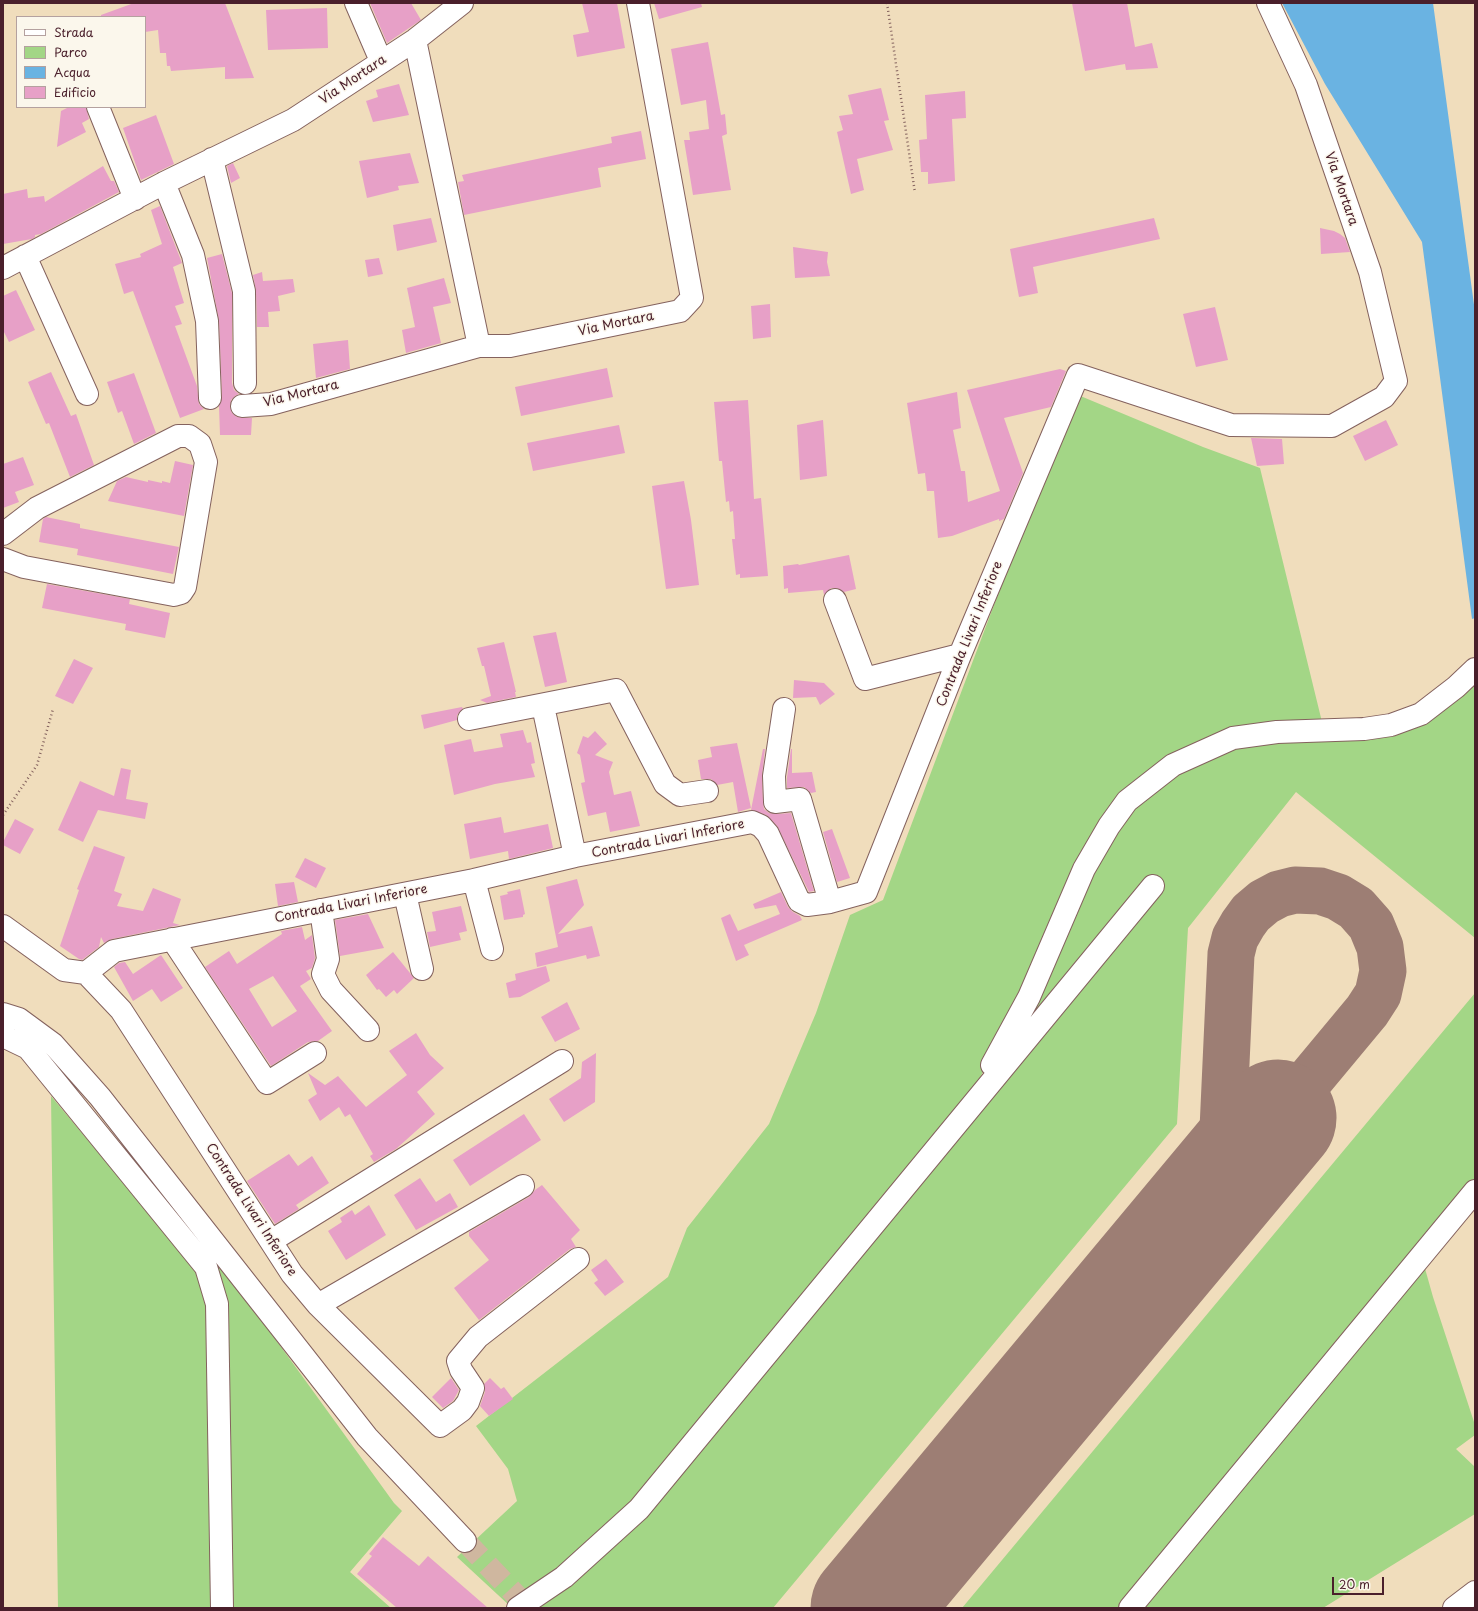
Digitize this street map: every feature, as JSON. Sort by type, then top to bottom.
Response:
[{"type":"street","points":[[356,3],[381,61]]},
{"type":"street","name":"Via Mortara","points":[[3,268],[164,183],[293,120],[415,40],[462,3]]},
{"type":"street","name":"Via Mortara","points":[[242,406],[271,404],[479,346],[510,346],[680,311],[692,298],[638,3]]},
{"type":"street","name":"Via Mortara","points":[[1268,3],[1306,85],[1367,265],[1396,381]]},
{"type":"street","points":[[415,40],[479,346]]},
{"type":"street","points":[[98,108],[135,199]]},
{"type":"street","points":[[212,159],[244,291],[245,383]]},
{"type":"street","points":[[164,183],[193,255],[208,320],[210,398]]},
{"type":"street","points":[[25,256],[87,394]]},
{"type":"street","name":"Contrada Livari Inferiore","points":[[578,1259],[478,1337],[458,1361],[461,1370],[473,1388],[468,1402],[462,1410],[440,1426],[318,1305],[292,1274],[121,1010],[86,974],[114,951],[405,894],[474,880],[576,856],[752,822],[761,826],[768,834],[799,901],[807,905],[830,902],[866,892],[960,655],[1078,375],[1231,425],[1332,426],[1384,397],[1396,381]]},
{"type":"street","points":[[3,534],[37,508],[178,436],[189,436],[200,444],[206,462],[185,587],[181,593],[174,595],[24,567],[3,559]]},
{"type":"street","points":[[835,600],[865,679],[960,655]]},
{"type":"street","points":[[967,1110],[1029,997],[1084,869],[1109,826],[1127,801],[1173,765],[1233,738],[1277,732],[1364,729],[1391,725],[1421,714],[1475,670]]},
{"type":"street","points":[[469,719],[543,706],[616,690],[664,784],[680,796],[707,791]]},
{"type":"street","name":"Contrada Livari Inferiore","points":[[543,706],[576,856]]},
{"type":"street","points":[[784,709],[774,776],[775,802],[800,799],[830,902]]},
{"type":"street","points":[[474,880],[492,949]]},
{"type":"street","points":[[518,1608],[564,1577],[638,1509],[1153,886]]},
{"type":"street","points":[[405,894],[422,969]]},
{"type":"street","points":[[321,910],[328,959],[323,974],[331,990],[368,1030]]},
{"type":"street","points":[[3,926],[64,970],[86,974]]},
{"type":"street","points":[[172,939],[267,1083],[315,1053]]},
{"type":"street","points":[[3,1014],[19,1019],[53,1044],[79,1073],[100,1097],[367,1437],[465,1541]]},
{"type":"street","points":[[3,1036],[28,1048],[206,1267],[217,1304],[222,1608]]},
{"type":"street","points":[[270,1241],[562,1061]]},
{"type":"street","points":[[318,1305],[524,1186]]},
{"type":"street","points":[[1130,1608],[1475,1191]]},
{"type":"street","points":[[1454,1608],[1475,1592]]},
{"type":"path","points":[[887,3],[915,193]]},
{"type":"path","points":[[3,815],[37,765],[52,709]]},
{"type":"green space","points":[[1078,395],[1203,447],[1260,468],[1322,722],[1295,722],[1125,796],[965,1106],[636,1505],[511,1607],[457,1557],[517,1501],[508,1469],[476,1426],[668,1277],[687,1228],[769,1124],[816,1013],[850,915],[883,900],[1003,581]]},
{"type":"green space","points":[[1475,674],[1475,938],[1296,792],[1188,928],[1177,1124],[773,1608],[527,1608],[567,1579],[1018,1043],[1111,828],[1176,769],[1235,743],[1365,734]]},
{"type":"green space","points":[[1475,993],[1475,1178],[1120,1608],[962,1608]]},
{"type":"green space","points":[[51,1096],[198,1272],[211,1308],[215,1608],[58,1608]]},
{"type":"green space","points":[[216,1261],[242,1293],[394,1503],[402,1511],[350,1572],[391,1608],[229,1608],[213,1264]]},
{"type":"green space","points":[[1424,1265],[1475,1425],[1475,1435],[1456,1449],[1475,1467],[1475,1514],[1323,1608],[1140,1608]]},
{"type":"water","points":[[1282,3],[1433,3],[1475,312],[1475,618],[1472,619],[1422,242],[1325,84]]},
{"type":"building","points":[[134,3],[225,3],[254,78],[225,79],[225,67],[171,71],[170,66],[167,66],[166,53],[160,53],[158,30],[146,32],[146,16],[101,15]]},
{"type":"building","points":[[370,3],[411,3],[421,20],[387,43]]},
{"type":"building","points":[[582,3],[617,3],[625,48],[577,57],[573,35],[589,32]]},
{"type":"building","points":[[654,3],[701,3],[702,7],[659,19]]},
{"type":"building","points":[[1072,3],[1127,3],[1135,47],[1152,43],[1158,68],[1126,70],[1125,64],[1085,71]]},
{"type":"building","points":[[327,8],[328,48],[268,50],[266,10]]},
{"type":"building","points":[[708,42],[721,115],[725,114],[727,134],[722,136],[731,190],[693,195],[684,140],[690,140],[689,132],[709,129],[706,100],[681,105],[671,49]]},
{"type":"building","points":[[399,84],[409,115],[373,122],[366,101],[378,97],[376,90]]},
{"type":"building","points":[[881,88],[889,120],[884,121],[893,150],[857,159],[864,190],[851,194],[837,132],[843,130],[839,116],[853,114],[848,95]]},
{"type":"building","points":[[965,91],[966,118],[952,119],[955,181],[928,184],[928,172],[921,172],[919,140],[927,139],[925,95]]},
{"type":"building","points":[[67,108],[86,108],[89,119],[82,123],[86,132],[57,147],[61,111]]},
{"type":"building","points":[[156,115],[174,164],[141,180],[123,128]]},
{"type":"building","points":[[641,131],[646,159],[598,168],[601,187],[464,215],[458,182],[464,181],[462,175],[612,143],[611,137]]},
{"type":"building","points":[[410,153],[419,183],[398,186],[399,190],[367,198],[359,161]]},
{"type":"building","points":[[233,163],[240,178],[231,183],[227,166]]},
{"type":"building","points":[[103,166],[111,181],[114,181],[119,192],[41,234],[35,235],[32,239],[3,244],[3,194],[27,189],[28,198],[44,196],[45,202]]},
{"type":"building","points":[[160,206],[182,263],[173,267],[184,303],[175,306],[182,324],[175,326],[197,386],[199,404],[204,409],[180,418],[133,291],[124,294],[115,264],[141,257],[140,254],[162,244],[151,210]]},
{"type":"building","points":[[431,218],[437,242],[397,251],[393,225]]},
{"type":"building","points":[[1154,218],[1160,239],[1033,267],[1038,293],[1019,297],[1010,249]]},
{"type":"building","points":[[1320,228],[1334,231],[1345,238],[1350,252],[1321,254]]},
{"type":"building","points":[[793,247],[828,252],[827,262],[830,276],[795,278]]},
{"type":"building","points":[[222,254],[232,293],[232,383],[234,390],[239,394],[231,400],[230,407],[232,413],[237,417],[252,418],[251,435],[220,435],[219,406],[222,398],[219,321],[207,258]]},
{"type":"building","points":[[379,258],[383,274],[368,277],[365,260]]},
{"type":"building","points":[[262,272],[263,281],[293,279],[295,292],[278,296],[280,311],[268,312],[269,327],[257,327],[256,291],[253,275]]},
{"type":"building","points":[[444,278],[451,303],[433,307],[441,343],[406,353],[402,330],[415,327],[407,288]]},
{"type":"building","points":[[16,290],[35,330],[9,342],[3,330],[3,296]]},
{"type":"building","points":[[770,304],[771,337],[753,339],[751,306]]},
{"type":"building","points":[[1215,307],[1228,360],[1196,367],[1183,314]]},
{"type":"building","points":[[348,340],[350,369],[316,378],[313,344]]},
{"type":"building","points":[[607,368],[613,397],[521,416],[515,387]]},
{"type":"building","points":[[1060,369],[1066,371],[1051,407],[1004,418],[1023,473],[1004,519],[999,521],[999,519],[952,536],[938,538],[934,491],[927,491],[925,473],[918,474],[907,403],[957,392],[961,428],[953,430],[961,471],[965,471],[968,502],[1000,491],[967,390]]},
{"type":"building","points":[[51,372],[71,416],[76,414],[94,465],[70,477],[49,423],[46,424],[28,382]]},
{"type":"building","points":[[134,373],[156,433],[134,444],[122,411],[118,413],[107,382]]},
{"type":"building","points":[[748,400],[754,499],[761,498],[768,576],[740,578],[740,574],[736,575],[732,539],[735,539],[733,511],[730,512],[729,501],[726,502],[722,461],[719,461],[714,402]]},
{"type":"building","points":[[823,420],[827,476],[800,480],[797,425]]},
{"type":"building","points":[[1386,420],[1398,445],[1365,461],[1353,436]]},
{"type":"building","points":[[619,425],[625,453],[533,471],[527,443]]},
{"type":"building","points":[[1251,438],[1282,439],[1284,464],[1257,466]]},
{"type":"building","points":[[23,457],[34,485],[15,492],[19,502],[3,508],[3,464]]},
{"type":"building","points":[[175,461],[193,465],[184,516],[108,501],[117,481],[126,477],[148,482],[148,480],[170,483]]},
{"type":"building","points":[[684,481],[691,520],[699,585],[666,589],[652,486]]},
{"type":"building","points":[[46,517],[80,524],[80,528],[179,547],[173,574],[77,555],[78,549],[39,542],[43,519]]},
{"type":"building","points":[[849,555],[856,589],[844,592],[837,588],[831,588],[824,595],[823,590],[788,593],[788,588],[784,589],[783,566],[799,565]]},
{"type":"building","points":[[47,584],[130,599],[129,604],[170,613],[165,638],[125,630],[126,624],[42,608]]},
{"type":"building","points":[[556,632],[567,682],[545,687],[533,636]]},
{"type":"building","points":[[504,642],[516,697],[487,703],[480,700],[491,696],[484,666],[482,666],[477,648]]},
{"type":"building","points":[[74,659],[93,668],[73,704],[55,696]]},
{"type":"building","points":[[794,680],[824,683],[835,694],[820,705],[816,697],[793,698]]},
{"type":"building","points":[[462,707],[463,709],[457,715],[457,720],[424,729],[421,715]]},
{"type":"building","points":[[523,730],[527,743],[531,742],[535,763],[531,764],[535,777],[495,784],[454,795],[444,745],[471,739],[474,752],[503,747],[500,734]]},
{"type":"building","points":[[595,731],[607,744],[595,755],[613,762],[609,772],[614,795],[631,791],[640,826],[610,832],[606,812],[588,816],[581,783],[585,782],[580,755],[577,753],[583,736],[588,738]]},
{"type":"building","points":[[737,743],[751,808],[738,812],[733,782],[717,785],[711,779],[701,779],[698,760],[712,757],[710,747]]},
{"type":"building","points":[[763,749],[765,749],[762,776],[764,809],[769,813],[791,813],[814,891],[809,892],[777,826],[766,815],[751,810]]},
{"type":"building","points":[[791,749],[792,773],[812,772],[816,792],[811,793],[804,787],[787,788]]},
{"type":"building","points":[[121,768],[131,770],[126,799],[148,803],[145,819],[98,810],[83,842],[58,830],[80,781],[114,796]]},
{"type":"building","points":[[501,817],[504,833],[548,824],[553,848],[509,859],[508,851],[470,859],[464,824]]},
{"type":"building","points":[[15,819],[34,829],[20,854],[3,845],[3,842]]},
{"type":"building","points":[[832,829],[850,878],[837,882],[823,832]]},
{"type":"building","points":[[94,846],[125,857],[114,891],[122,894],[117,906],[143,911],[153,888],[181,899],[173,923],[180,925],[112,939],[104,943],[101,937],[99,947],[82,960],[60,946],[79,890],[77,889]]},
{"type":"building","points":[[305,858],[326,868],[316,888],[295,877]]},
{"type":"building","points":[[577,879],[584,905],[558,934],[592,926],[600,956],[587,959],[586,955],[537,967],[535,953],[558,947],[546,887]]},
{"type":"building","points":[[294,882],[298,902],[278,906],[275,884]]},
{"type":"building","points":[[520,889],[525,914],[523,917],[504,920],[500,896],[508,894],[507,892]]},
{"type":"building","points":[[781,892],[788,907],[800,916],[802,920],[744,945],[749,955],[736,961],[721,918],[730,914],[738,931],[780,914],[776,905],[755,909],[753,904]]},
{"type":"building","points":[[461,906],[467,931],[459,933],[461,940],[430,947],[427,932],[436,931],[432,912]]},
{"type":"building","points":[[368,914],[384,948],[340,956],[335,920]]},
{"type":"building","points":[[302,927],[305,940],[312,935],[315,958],[312,968],[306,971],[311,979],[300,986],[332,1031],[318,1041],[308,1042],[271,1066],[205,967],[229,951],[237,964],[282,934],[281,931]],"holes":[[[273,976],[297,1011],[272,1027],[249,989]]]},
{"type":"building","points":[[393,952],[414,978],[397,994],[394,990],[386,997],[379,989],[377,990],[366,975]]},
{"type":"building","points":[[161,955],[183,988],[161,1002],[152,989],[133,1001],[114,967],[119,963],[125,962],[133,974]]},
{"type":"building","points":[[546,966],[550,981],[520,997],[509,998],[506,983],[516,980],[515,974]]},
{"type":"building","points":[[567,1002],[580,1029],[555,1042],[541,1017]]},
{"type":"building","points":[[416,1033],[430,1055],[444,1068],[417,1092],[435,1114],[396,1149],[374,1162],[370,1156],[373,1154],[350,1114],[345,1117],[339,1107],[320,1121],[308,1100],[317,1094],[308,1073],[325,1085],[338,1076],[366,1107],[407,1075],[389,1051]]},
{"type":"building","points":[[596,1053],[595,1102],[564,1122],[549,1099],[581,1078],[582,1062]]},
{"type":"building","points":[[524,1114],[541,1140],[470,1186],[453,1160]]},
{"type":"building","points":[[289,1154],[298,1166],[312,1156],[329,1183],[296,1205],[299,1209],[275,1224],[247,1181]]},
{"type":"building","points":[[420,1178],[436,1202],[450,1193],[458,1207],[416,1230],[394,1195]]},
{"type":"building","points":[[542,1185],[580,1230],[571,1239],[576,1247],[570,1249],[479,1320],[454,1288],[489,1260],[469,1236],[469,1232],[529,1197]]},
{"type":"building","points":[[369,1205],[386,1235],[346,1260],[328,1231],[342,1222],[340,1218],[352,1210],[355,1215]]},
{"type":"building","points":[[606,1259],[624,1282],[605,1296],[594,1283],[598,1280],[591,1270]]},
{"type":"building","points":[[451,1378],[459,1390],[453,1401],[443,1408],[432,1397]]},
{"type":"building","points":[[490,1378],[501,1389],[504,1387],[513,1399],[489,1416],[480,1406],[485,1392],[484,1384]]},
{"type":"building","points":[[383,1537],[419,1566],[428,1556],[488,1608],[397,1608],[357,1574],[372,1556],[369,1554]]},
{"type":"taxiway","points":[[1200,1211],[1215,1183],[1222,1151],[1231,954],[1235,938],[1251,913],[1264,902],[1279,894],[1295,890],[1320,891],[1338,897],[1356,908],[1371,925],[1380,947],[1383,971],[1378,994],[1367,1011],[1278,1118]]},
{"type":"runway","points":[[869,1608],[1278,1118]]},
{"type":"tunnel","points":[[465,1541],[528,1608]]}]
